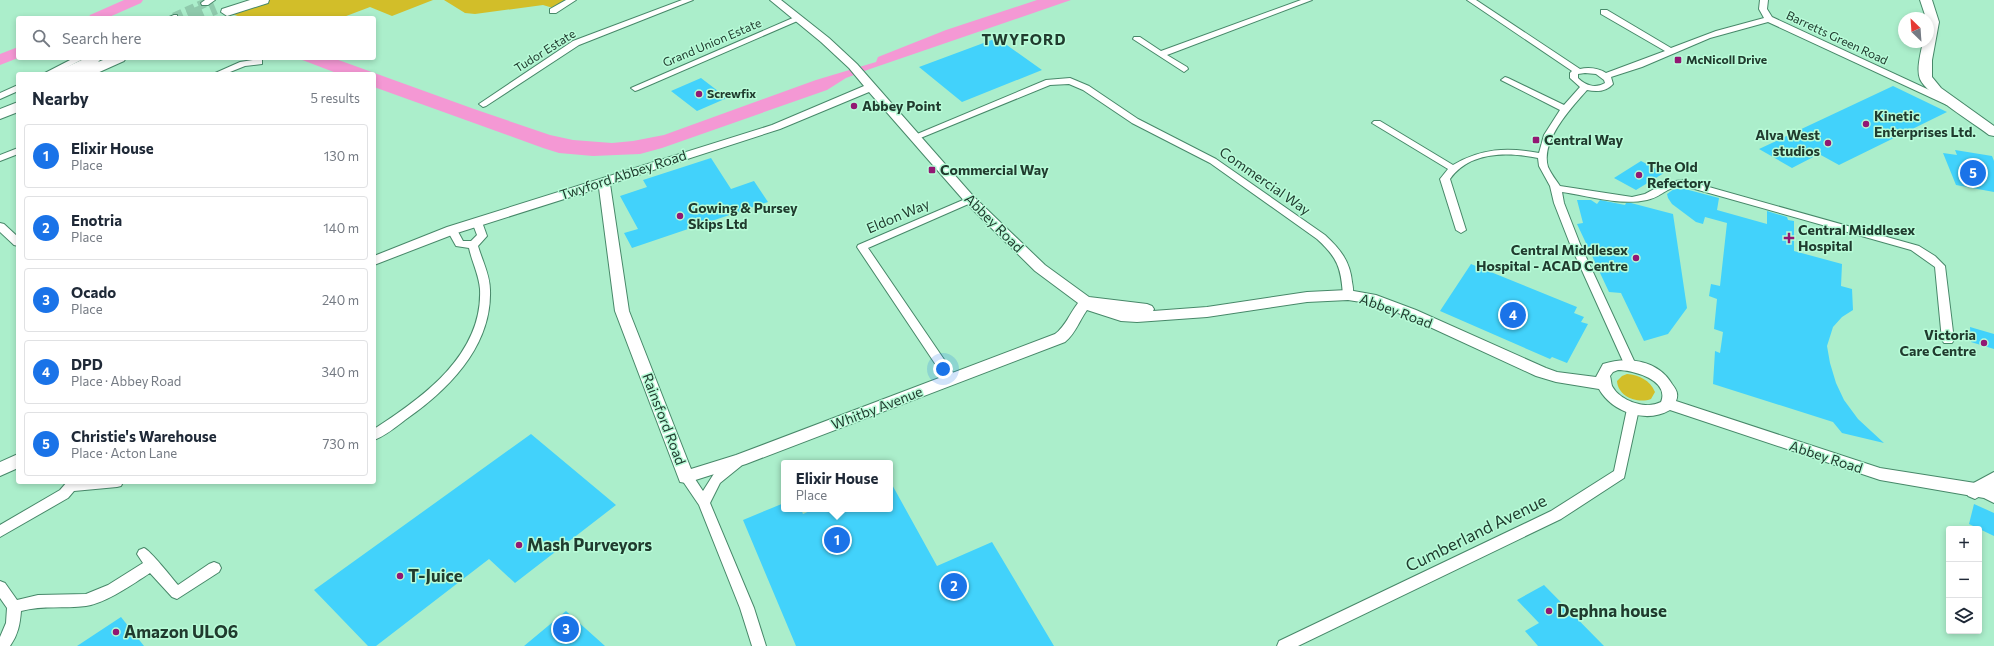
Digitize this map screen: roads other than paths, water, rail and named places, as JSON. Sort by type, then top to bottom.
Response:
[{"type":"highway","points":[[220,4],[254,0]]},
{"type":"highway","points":[[220,4],[263,0]]},
{"type":"highway","points":[[67,72],[93,60]]},
{"type":"highway","points":[[88,72],[115,60]]},
{"type":"highway","points":[[0,104],[16,97]]},
{"type":"highway","points":[[0,114],[16,107]]},
{"type":"main road","points":[[1926,0],[1933,22],[1926,60],[1926,78],[1937,91],[1994,132]]},
{"type":"street","points":[[553,12],[572,0]]},
{"type":"street","name":"Tudor Estate","points":[[483,104],[576,43],[689,0]]},
{"type":"street","name":"Abbey Road","points":[[775,0],[826,40],[853,66],[970,200],[1040,268],[1095,310],[1121,316],[1137,317],[1235,309],[1307,297],[1348,295],[1376,300],[1411,313],[1541,372],[1556,377],[1603,384]]},
{"type":"street","points":[[1161,54],[1308,0]]},
{"type":"street","points":[[1472,0],[1578,71]]},
{"type":"street","name":"Barretts Green Road","points":[[1764,0],[1763,9],[1769,19],[1962,108]]},
{"type":"street","points":[[1604,12],[1671,51]]},
{"type":"street","name":"Grand Union Estate","points":[[635,88],[798,19]]},
{"type":"street","points":[[1606,76],[1640,66],[1671,51],[1727,29],[1769,19]]},
{"type":"street","points":[[1137,39],[1184,69]]},
{"type":"street","points":[[51,72],[78,60]]},
{"type":"street","points":[[223,72],[243,64],[259,62]]},
{"type":"street","points":[[1592,70],[1606,76],[1609,81],[1607,86],[1600,88],[1585,86],[1574,78],[1574,73],[1578,71],[1592,70]]},
{"type":"street","name":"Barretts Green Road","points":[[1893,77],[1907,79],[1926,78]]},
{"type":"street","points":[[1505,80],[1564,109]]},
{"type":"street","name":"Commercial Way","points":[[915,137],[1049,82],[1070,81],[1086,88],[1135,121],[1213,161],[1321,237],[1335,249],[1346,267],[1348,295]]},
{"type":"street","name":"Twyford Abbey Road","points":[[376,260],[452,230],[776,127],[868,83]]},
{"type":"street","points":[[1585,86],[1564,109],[1550,130],[1542,156],[1544,171],[1555,188],[1558,201],[1630,365]]},
{"type":"street","points":[[0,96],[16,89]]},
{"type":"street","points":[[1377,122],[1452,168]]},
{"type":"street","points":[[1461,230],[1445,179],[1452,168],[1488,152],[1499,150],[1542,156]]},
{"type":"street","points":[[0,158],[16,152]]},
{"type":"street","name":"Rainsford Road","points":[[603,182],[606,192],[622,311],[686,477],[704,503],[747,608],[759,646]]},
{"type":"street","points":[[1555,188],[1632,200],[1648,197],[1670,184],[1684,183],[1914,248],[1931,258],[1940,266],[1948,340]]},
{"type":"street","name":"Eldon Way","points":[[952,380],[862,247],[970,200]]},
{"type":"street","points":[[452,230],[460,244],[472,245],[482,236],[477,222]]},
{"type":"street","points":[[0,226],[16,241]]},
{"type":"street","points":[[376,434],[401,418],[433,393],[458,366],[476,338],[483,312],[485,290],[472,245]]},
{"type":"street","name":"Whitby Avenue","points":[[686,477],[740,460],[1060,338],[1068,332],[1074,318],[1086,302]]},
{"type":"street","points":[[1617,365],[1630,365],[1645,369],[1661,380],[1669,392],[1668,404],[1659,410],[1650,411],[1633,409],[1613,398],[1603,384],[1603,376],[1608,368],[1617,365]]},
{"type":"street","name":"Abbey Road","points":[[1668,404],[1880,474],[1989,490]]},
{"type":"street","name":"Cumberland Avenue","points":[[1284,646],[1556,515],[1620,474],[1633,409]]},
{"type":"street","name":"Whitby Avenue","points":[[704,503],[716,476],[740,460]]},
{"type":"street","points":[[0,470],[16,461]]},
{"type":"street","points":[[0,532],[64,494],[72,484]]},
{"type":"street","points":[[14,607],[38,602],[87,600],[113,589],[148,560],[177,593],[214,568]]},
{"type":"street","points":[[0,587],[14,607],[13,626],[5,643],[1,646]]},
{"type":"waterway","points":[[100,16],[136,0]]},
{"type":"waterway","points":[[0,60],[16,53]]},
{"type":"tunnel","points":[[176,16],[205,3]]},
{"type":"tunnel","points":[[194,16],[215,7]]},
{"type":"place","name":"McNicoll Drive","points":[[1678,60]]},
{"type":"place","name":"Screwfix","points":[[699,94]]},
{"type":"place","name":"Abbey Point","points":[[854,106]]},
{"type":"place","name":"Kinetic Enterprises Ltd.","points":[[1866,124]]},
{"type":"place","name":"Central Way","points":[[1536,140]]},
{"type":"place","name":"Alva West studios","points":[[1828,143]]},
{"type":"place","name":"Commercial Way","points":[[932,170]]},
{"type":"place","name":"Christie's Warehouse","points":[[1973,173]]},
{"type":"place","name":"The Old Refectory","points":[[1639,175]]},
{"type":"place","name":"Gowing & Pursey Skips Ltd","points":[[680,216]]},
{"type":"place","name":"Central Middlesex Hospital","points":[[1789,238]]},
{"type":"place","name":"Central Middlesex Hospital - ACAD Centre","points":[[1636,258]]},
{"type":"place","name":"DPD","points":[[1513,315]]},
{"type":"place","name":"Victoria Care Centre","points":[[1984,343]]},
{"type":"place","name":"Elixir House","points":[[837,540]]},
{"type":"place","name":"Mash Purveyors","points":[[519,545]]},
{"type":"place","name":"T-Juice","points":[[400,576]]},
{"type":"place","name":"Enotria","points":[[954,586]]},
{"type":"place","name":"Dephna house","points":[[1549,611]]},
{"type":"place","name":"Ocado","points":[[566,629]]},
{"type":"place","name":"Amazon ULO6","points":[[116,632]]},
{"type":"district","name":"TWYFORD","points":[[1024,40]]}]
